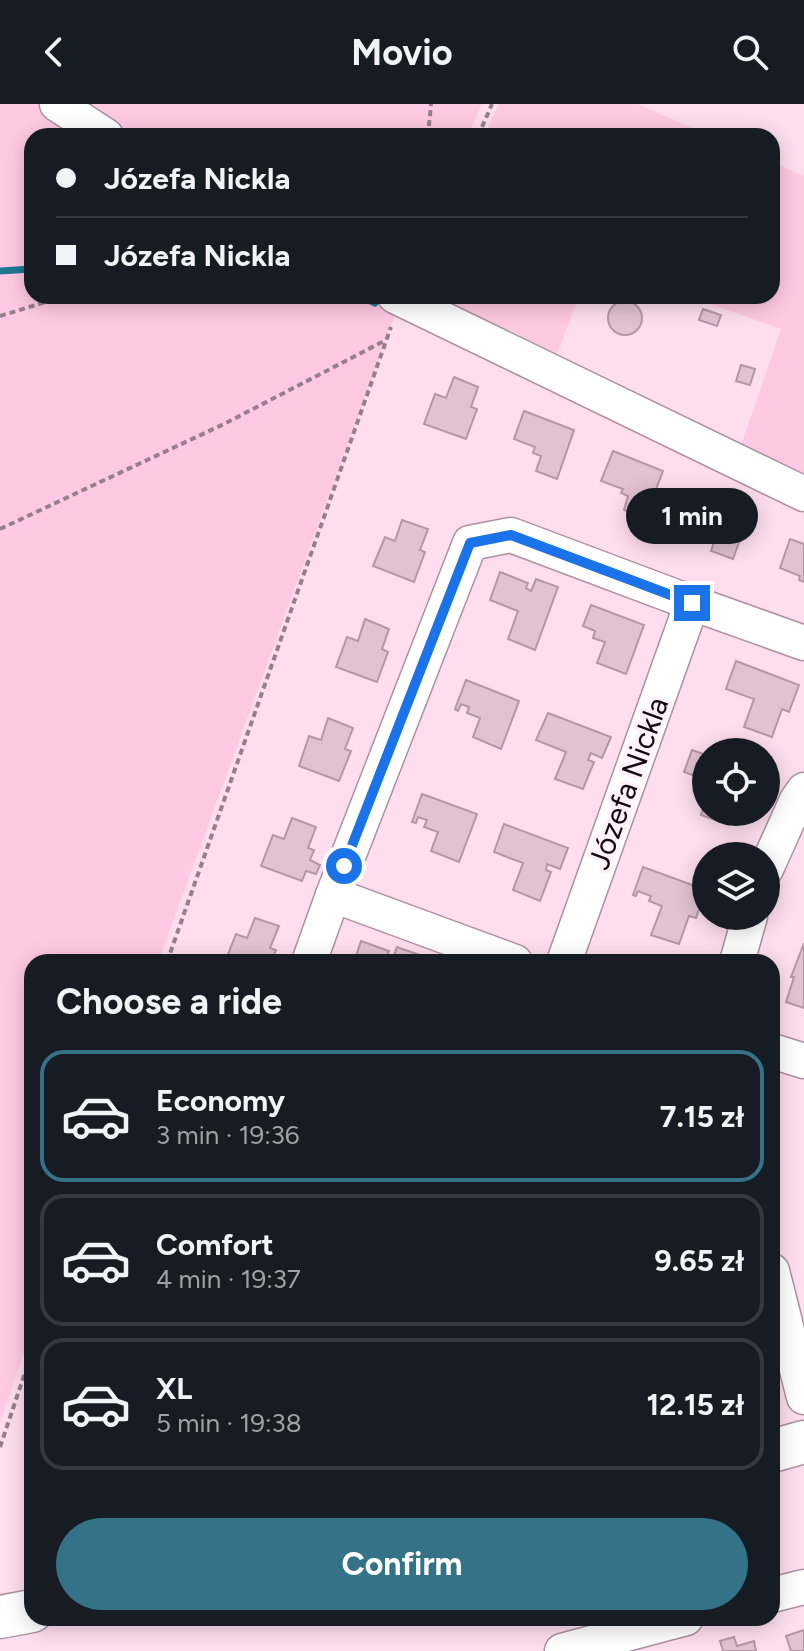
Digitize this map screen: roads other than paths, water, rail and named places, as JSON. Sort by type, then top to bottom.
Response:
[{"type":"main road","points":[[780,1449],[804,1442]]},
{"type":"main road","points":[[0,1617],[24,1612]]},
{"type":"street","points":[[57,104],[94,128]]},
{"type":"street","points":[[412,304],[804,494]]},
{"type":"street","points":[[312,954],[470,543],[511,535],[804,643]]},
{"type":"street","name":"Józefa Nickla","points":[[567,954],[692,603]]},
{"type":"street","points":[[778,842],[804,790]]},
{"type":"street","points":[[333,895],[493,954]]},
{"type":"street","points":[[739,954],[746,930]]},
{"type":"street","points":[[780,1054],[804,1061]]},
{"type":"street","points":[[780,1302],[804,1397]]},
{"type":"street","points":[[780,1593],[804,1587]]},
{"type":"street","points":[[562,1651],[656,1626]]},
{"type":"waterway","points":[[0,271],[24,270]]}]
